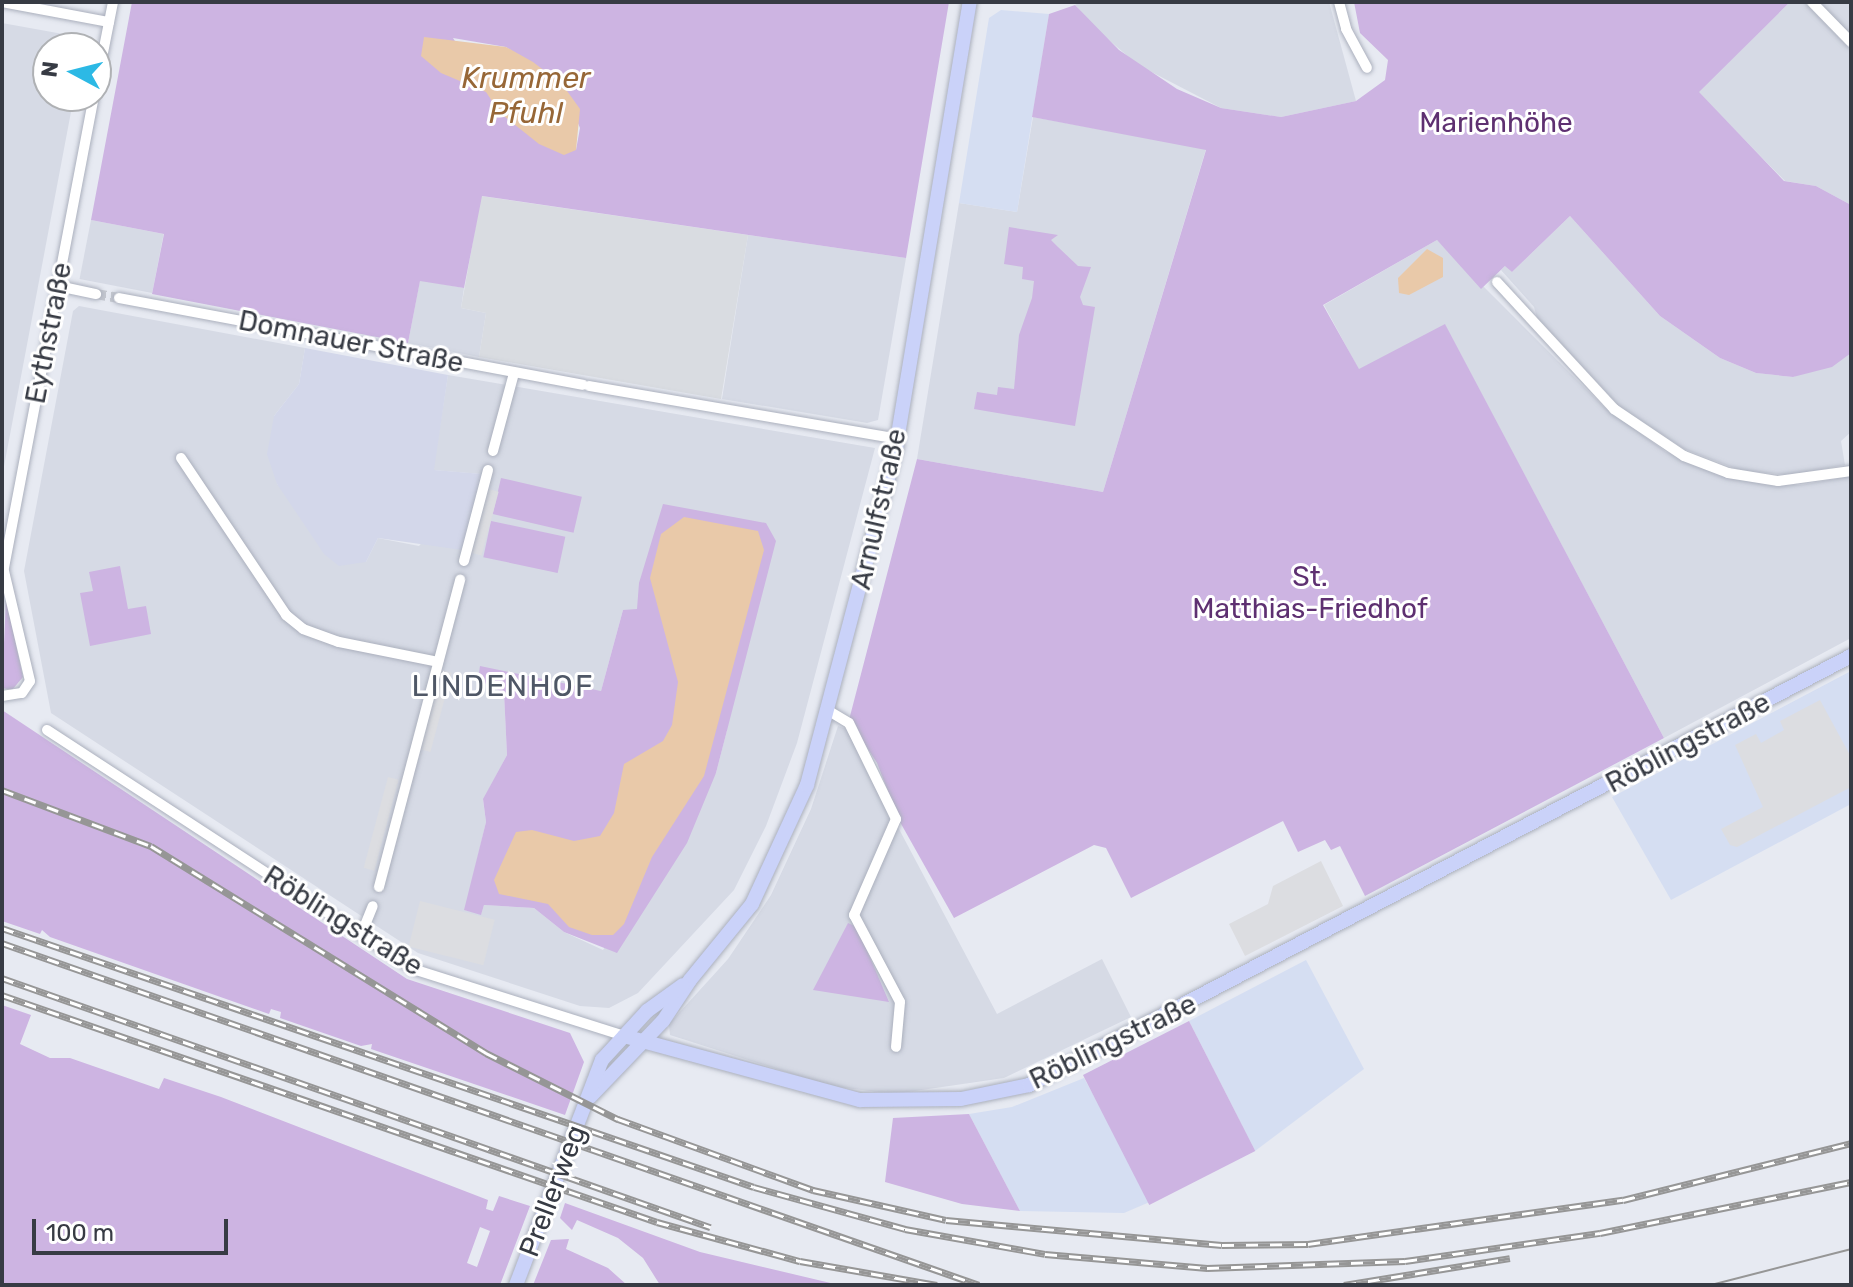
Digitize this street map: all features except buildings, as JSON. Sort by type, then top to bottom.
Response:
[{"type":"main road","name":"Arnulfstraße","points":[[644,1041],[690,980],[732,933],[773,864],[807,785],[829,711],[898,439],[970,2]]},
{"type":"main road","name":"Röblingstraße","points":[[624,1036],[860,1100],[961,1099],[1029,1085],[1851,656]]},
{"type":"main road","name":"Arnulfstraße","points":[[624,1036],[647,1011],[690,980]]},
{"type":"main road","name":"Prellerweg","points":[[516,1285],[602,1060],[624,1036]]},
{"type":"main road","name":"Prellerweg","points":[[590,1097],[644,1041]]},
{"type":"street","points":[[2,2],[109,22]]},
{"type":"street","points":[[107,32],[113,2]]},
{"type":"street","points":[[1339,2],[1346,29],[1367,68]]},
{"type":"street","points":[[1812,2],[1851,42]]},
{"type":"street","name":"Eythstraße","points":[[2,696],[22,693],[30,681],[3,574],[91,112]]},
{"type":"street","points":[[1497,282],[1614,409],[1684,456],[1765,480],[1851,471]]},
{"type":"street","points":[[58,286],[96,294]]},
{"type":"street","name":"Domnauer Straße","points":[[119,298],[514,373],[898,439]]},
{"type":"street","points":[[493,451],[514,373]]},
{"type":"street","points":[[181,458],[286,615],[303,629],[320,638],[438,662]]},
{"type":"street","points":[[464,561],[488,470]]},
{"type":"street","points":[[379,887],[460,580]]},
{"type":"street","points":[[829,711],[849,723],[896,819],[854,915],[900,1002],[896,1047]]},
{"type":"street","name":"Röblingstraße","points":[[47,730],[413,969],[624,1036]]},
{"type":"street","points":[[361,935],[373,906]]},
{"type":"shaded area","points":[[1080,2],[1329,2],[1356,101],[1281,117],[1221,108],[1138,65],[1096,29],[1075,5]]},
{"type":"shaded area","points":[[1790,2],[1804,2],[1851,50],[1851,205],[1816,186],[1785,181],[1698,92]]},
{"type":"shaded area","points":[[1819,2],[1851,2],[1851,35]]},
{"type":"shaded area","points":[[1001,10],[1049,14],[1017,212],[959,203],[989,18]]},
{"type":"shaded area","points":[[2,23],[52,32],[32,32],[32,112],[71,112],[2,477]]},
{"type":"shaded area","points":[[1033,117],[1206,149],[1103,492],[917,459],[959,203],[1017,212]]},
{"type":"shaded area","points":[[481,196],[748,235],[721,399],[479,357],[486,313],[461,308]]},
{"type":"shaded area","points":[[1570,216],[1660,316],[1720,358],[1756,373],[1793,377],[1851,353],[1851,432],[1841,441],[1845,465],[1791,475],[1742,471],[1684,449],[1619,406],[1537,318],[1534,307],[1501,270],[1506,265],[1512,272]]},
{"type":"shaded area","points":[[91,220],[164,234],[152,293],[80,279]]},
{"type":"shaded area","points":[[748,235],[906,258],[878,420],[867,423],[722,399]]},
{"type":"shaded area","points":[[1437,240],[1603,406],[1666,452],[1764,484],[1801,485],[1851,476],[1851,638],[1664,738],[1445,325],[1359,370],[1324,305]]},
{"type":"shaded area","points":[[420,280],[464,288],[461,308],[486,313],[479,357],[408,343]]},
{"type":"shaded area","points":[[79,306],[305,348],[299,384],[274,416],[277,484],[366,562],[378,538],[419,546],[481,474],[433,470],[448,375],[875,448],[797,743],[766,826],[734,890],[638,993],[609,1008],[580,1006],[418,953],[51,713],[24,571],[73,311]],"holes":[[[656,534],[727,730],[716,773],[603,950],[564,932],[534,908],[484,905],[481,914],[465,910],[486,822],[483,800],[507,755],[504,693],[478,680],[601,691],[623,610],[637,610]]]},
{"type":"shaded area","points":[[305,348],[448,375],[434,470],[482,474],[462,550],[378,538],[366,562],[339,566],[324,554],[277,484],[267,454],[274,416],[299,384]]},
{"type":"shaded area","points":[[488,489],[499,492],[482,556],[471,553]]},
{"type":"shaded area","points":[[441,670],[452,673],[430,752],[420,749]]},
{"type":"shaded area","points":[[1851,671],[1851,804],[1671,900],[1612,797]]},
{"type":"shaded area","points":[[1820,700],[1851,757],[1851,787],[1737,847],[1730,845],[1721,829],[1763,807],[1735,745],[1756,734],[1761,743],[1784,730],[1780,721]]},
{"type":"shaded area","points":[[838,726],[846,729],[997,1014],[1102,959],[1131,1017],[1004,1078],[894,1094],[830,1086],[670,1035],[669,1024],[728,959],[771,895],[811,809]]},
{"type":"shaded area","points":[[388,777],[399,780],[374,871],[364,868]]},
{"type":"shaded area","points":[[1321,861],[1343,906],[1245,956],[1229,924],[1268,904],[1273,886]]},
{"type":"shaded area","points":[[420,901],[495,920],[483,965],[409,947]]},
{"type":"shaded area","points":[[1306,960],[1364,1069],[1255,1151],[1189,1021]]},
{"type":"shaded area","points":[[1084,1078],[1152,1201],[1124,1213],[1020,1211],[969,1114],[1012,1107]]},
{"type":"green space","points":[[132,2],[949,2],[906,258],[482,196],[464,288],[420,281],[408,343],[152,294],[164,234],[91,220]],"holes":[[[453,38],[506,47],[562,84],[580,128],[576,150],[500,113]]]},
{"type":"green space","name":"St. Matthias-Friedhof","points":[[1354,2],[1790,2],[1699,92],[1784,181],[1816,186],[1851,205],[1851,353],[1832,367],[1793,377],[1756,373],[1720,358],[1660,316],[1570,216],[1512,272],[1505,266],[1481,289],[1437,240],[1323,305],[1359,369],[1445,324],[1664,738],[1365,896],[1340,846],[1331,850],[1325,840],[1298,852],[1283,821],[1131,898],[1106,848],[1094,845],[954,918],[900,822],[877,763],[849,720],[917,459],[1103,492],[1206,150],[1032,117],[1049,14],[1075,5],[1119,50],[1177,89],[1221,108],[1281,117],[1356,101],[1385,80],[1388,60],[1360,33]]},
{"type":"green space","points":[[1009,227],[1058,235],[1051,240],[1058,247],[1078,266],[1091,267],[1080,297],[1083,305],[1095,307],[1075,426],[974,409],[977,392],[997,395],[998,387],[1014,389],[1019,335],[1032,298],[1034,281],[1022,279],[1023,267],[1004,264]]},
{"type":"green space","points":[[501,478],[582,497],[574,533],[493,514]]},
{"type":"green space","points":[[663,504],[766,523],[776,541],[716,773],[687,843],[617,953],[564,932],[534,908],[484,905],[481,915],[464,910],[486,822],[483,799],[507,755],[504,693],[478,680],[480,666],[601,691],[623,610],[637,609],[639,583]]},
{"type":"green space","points":[[491,521],[565,537],[558,573],[483,557]]},
{"type":"green space","points":[[120,566],[128,609],[146,606],[151,634],[90,646],[80,593],[93,591],[89,572]]},
{"type":"green space","points":[[6,599],[23,677],[12,690],[2,688]]},
{"type":"green space","points":[[2,710],[407,979],[570,1033],[584,1062],[565,1115],[371,1049],[372,1044],[361,1046],[280,1018],[281,1012],[271,1009],[269,1014],[50,937],[42,930],[40,934],[2,921]]},
{"type":"green space","points":[[848,923],[857,927],[889,1002],[813,990]]},
{"type":"green space","points":[[2,1005],[31,1015],[20,1044],[50,1058],[70,1058],[159,1089],[164,1078],[221,1097],[488,1200],[486,1209],[493,1211],[499,1196],[530,1206],[500,1285],[2,1285]],"holes":[[[480,1227],[490,1231],[477,1267],[467,1263]]]},
{"type":"green space","points":[[1189,1021],[1255,1151],[1149,1205],[1083,1075]]},
{"type":"green space","points":[[969,1114],[1020,1211],[962,1204],[885,1182],[893,1118]]},
{"type":"green space","points":[[565,1203],[700,1252],[839,1285],[660,1285],[643,1258],[618,1238],[577,1220],[572,1230],[560,1218]]},
{"type":"green space","points":[[569,1239],[566,1249],[608,1268],[627,1285],[533,1285],[551,1240]]},
{"type":"water","name":"Krummer Pfuhl","points":[[424,37],[506,47],[533,62],[562,84],[580,109],[576,150],[564,155],[539,144],[500,113],[486,92],[441,73],[421,56]]},
{"type":"water","points":[[1427,249],[1443,258],[1443,277],[1409,295],[1399,293],[1398,278]]},
{"type":"water","points":[[684,517],[758,531],[764,550],[704,776],[652,857],[624,924],[613,935],[592,935],[569,927],[548,904],[499,894],[494,880],[516,832],[532,830],[574,841],[600,836],[614,813],[624,764],[663,741],[672,725],[678,682],[650,578],[661,534]]},
{"type":"tunnel","points":[[96,294],[119,298]]},
{"type":"tram line","points":[[1711,1285],[1851,1249]]},
{"type":"railway","points":[[2,790],[151,846],[486,1053],[618,1119],[813,1190],[946,1220],[1222,1245],[1308,1244],[1623,1200],[1851,1143]]},
{"type":"railway","points":[[2,928],[754,1187],[905,1229],[1045,1254],[1207,1268],[1405,1261],[1600,1233],[1851,1182]]},
{"type":"railway","points":[[2,943],[979,1285]]},
{"type":"railway","points":[[2,978],[710,1227]]},
{"type":"railway","points":[[2,995],[657,1222],[800,1261],[937,1285]]},
{"type":"railway","points":[[1344,1285],[1510,1258]]},
{"type":"district","name":"LINDENHOF","points":[[503,686]]},
{"type":"park label","name":"Marienhöhe","points":[[1496,123]]}]
